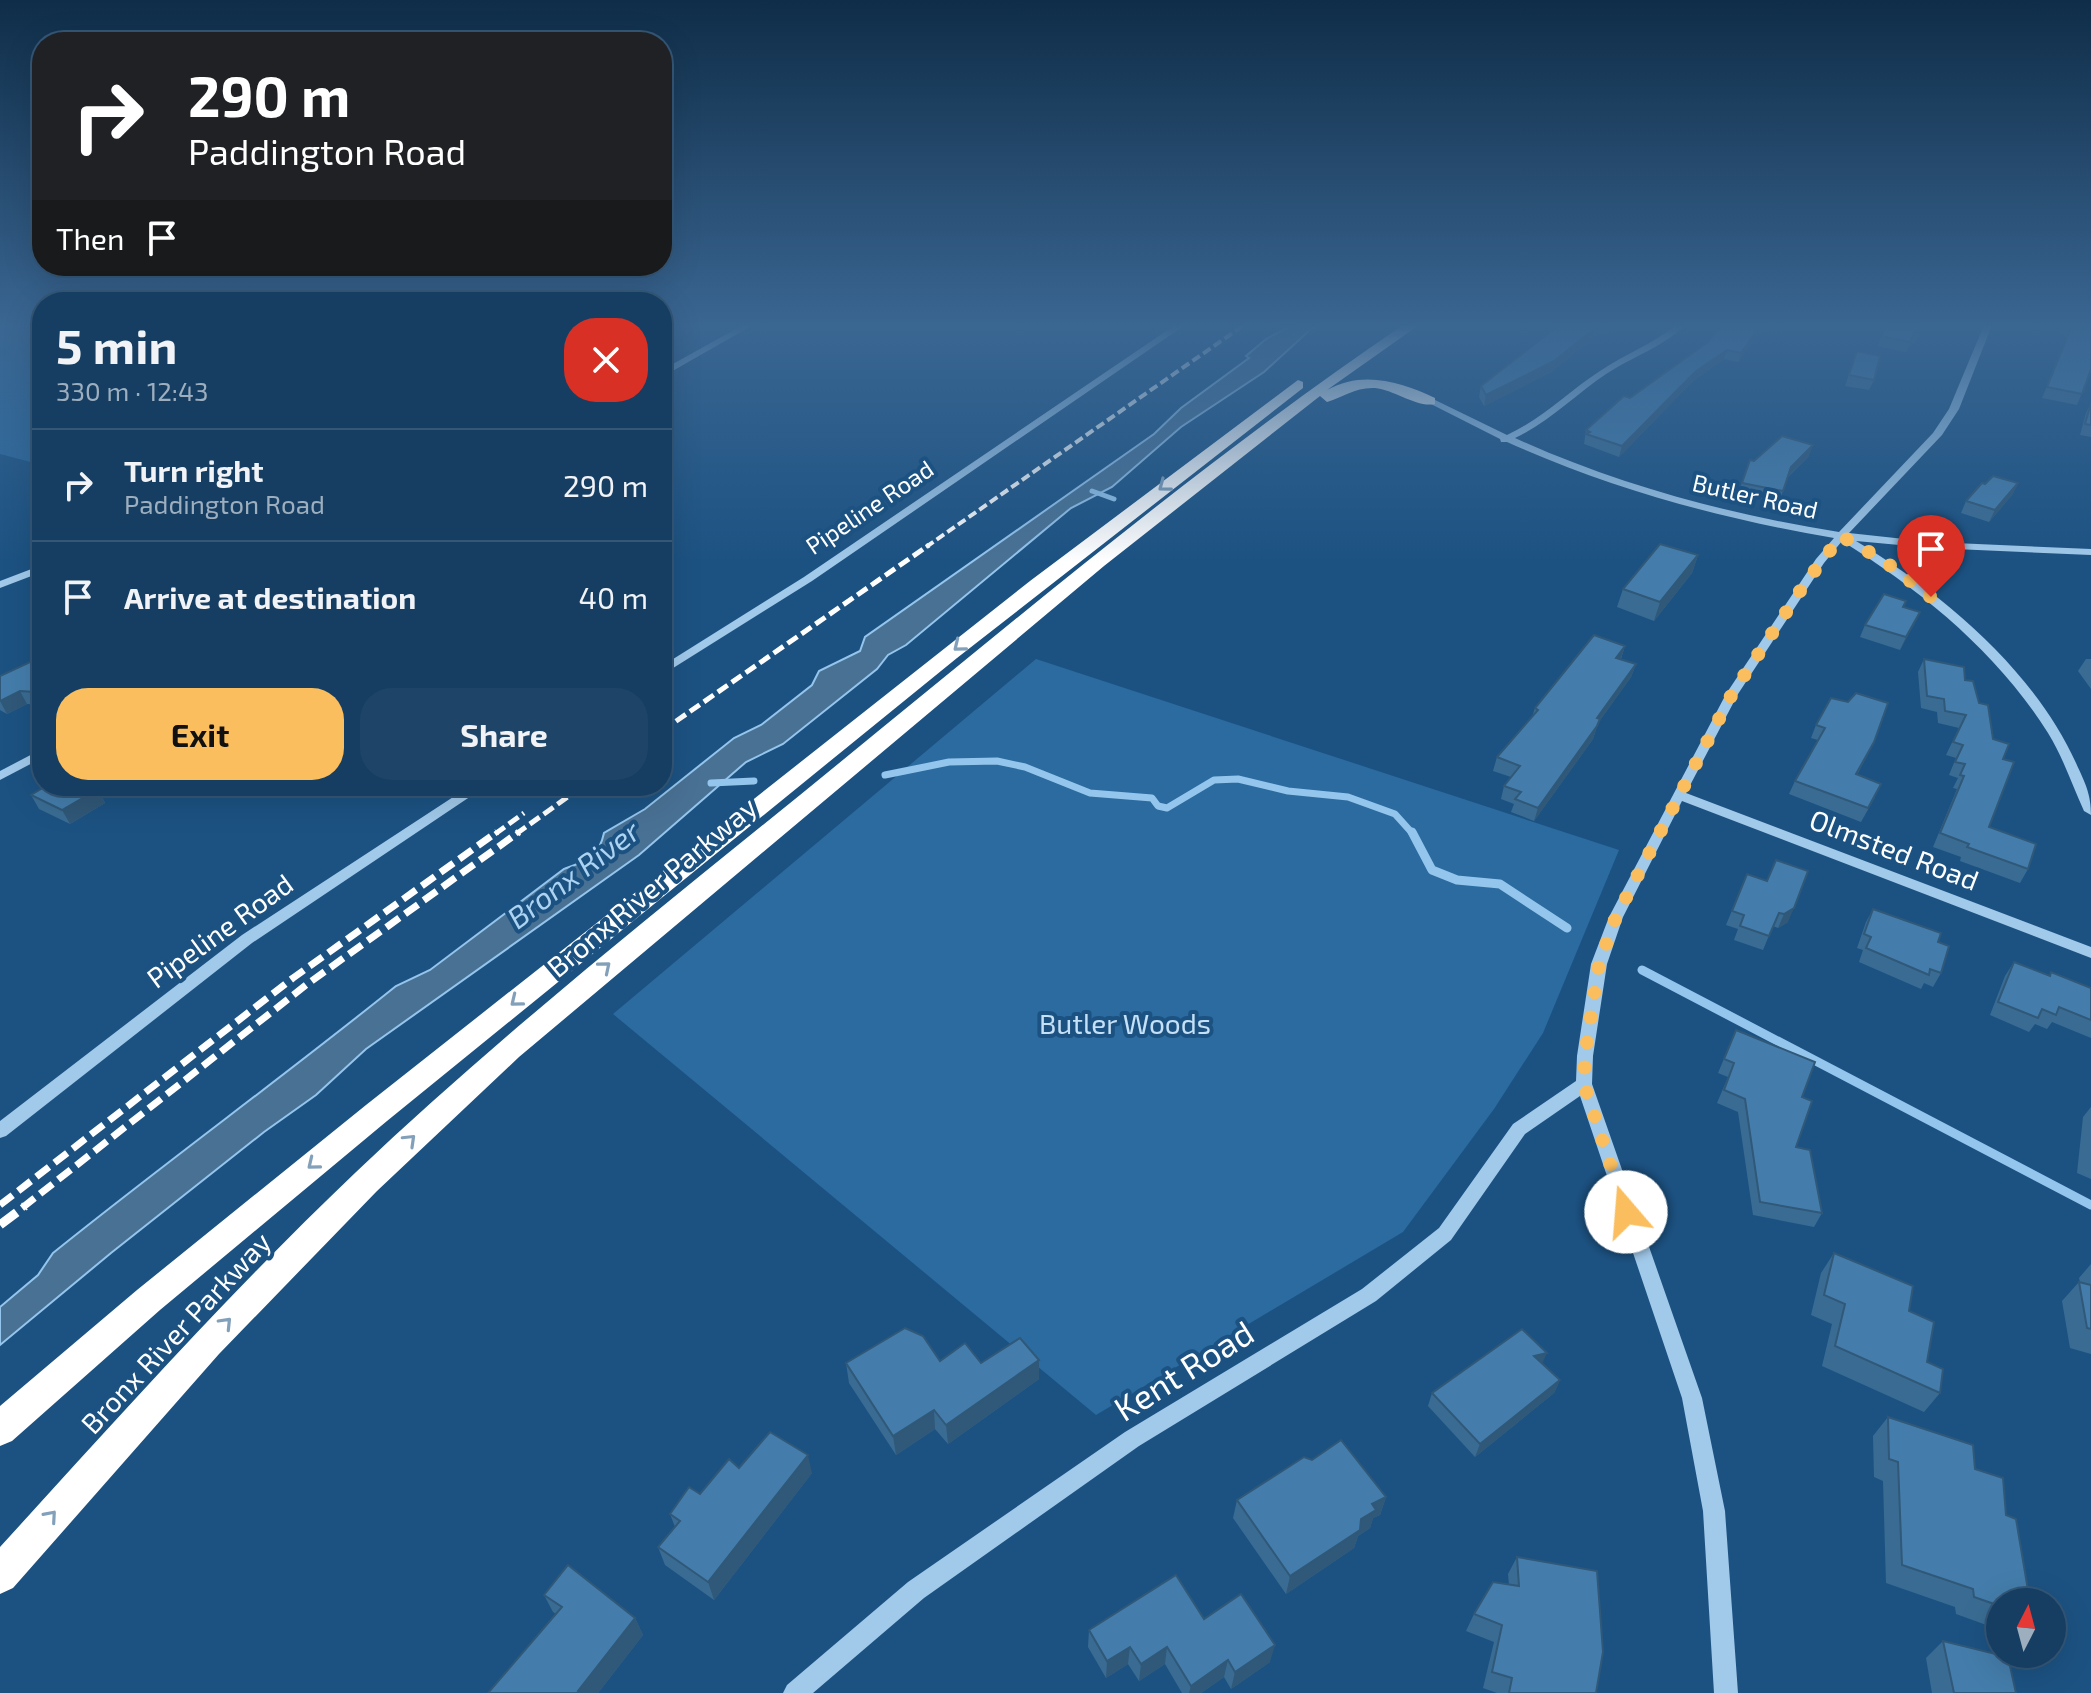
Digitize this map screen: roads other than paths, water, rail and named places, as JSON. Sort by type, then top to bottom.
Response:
[{"type":"highway","name":"Bronx River Parkway","points":[[0,1429],[131,1314],[262,1206],[1040,581],[1273,404]]},
{"type":"highway","name":"Bronx River Parkway","points":[[0,1575],[82,1480],[245,1303],[366,1182],[509,1049],[1018,626],[1302,404]]},
{"type":"highway","points":[[1251,443],[1318,404]]},
{"type":"street","name":"Pipeline Road","points":[[672,665],[832,563],[1065,404]]},
{"type":"street","name":"Butler Road","points":[[1436,404],[1504,440],[1575,468],[1674,499],[1841,536],[2091,552]]},
{"type":"street","points":[[1504,440],[1563,404]]},
{"type":"street","points":[[1726,1693],[1714,1511],[1692,1398],[1584,1084],[1585,1056],[1599,964],[1616,917],[1678,795],[1758,652],[1841,536],[1937,435],[1956,404]]},
{"type":"street","points":[[1841,536],[1914,583],[1982,645],[2024,691],[2056,736],[2090,806]]},
{"type":"street","points":[[0,585],[32,572]]},
{"type":"street","points":[[0,776],[32,758]]},
{"type":"street","name":"Olmsted Road","points":[[1678,795],[2091,953]]},
{"type":"street","name":"Pipeline Road","points":[[0,1131],[247,939],[464,796]]},
{"type":"street","name":"Kent Road","points":[[795,1693],[916,1590],[1094,1466],[1369,1295],[1445,1234],[1519,1129],[1584,1084]]},
{"type":"water","name":"Bronx River","points":[[1186,404],[1216,404],[1181,427],[1112,487],[1071,508],[783,744],[746,762],[639,855],[366,1049],[316,1095],[264,1132],[111,1253],[0,1345],[0,1307],[38,1275],[53,1253],[396,986],[430,970],[564,869],[591,857],[599,848],[604,833],[661,796],[672,796],[672,787],[734,738],[761,725],[812,685],[819,671],[860,651],[865,637],[1154,434]]},
{"type":"waterway","points":[[1092,491],[1114,499]]},
{"type":"waterway","points":[[885,775],[949,762],[997,761],[1025,767],[1090,793],[1152,798],[1158,806],[1167,808],[1214,780],[1238,779],[1288,791],[1348,797],[1395,814],[1413,834]]},
{"type":"waterway","points":[[711,783],[754,781]]},
{"type":"waterway","points":[[1412,832],[1432,870],[1457,880],[1500,884],[1567,928]]},
{"type":"waterway","points":[[1642,970],[2091,1205]]},
{"type":"railway","points":[[926,547],[1131,404]]},
{"type":"railway","points":[[672,724],[929,545]]},
{"type":"railway","points":[[516,834],[569,796]]},
{"type":"railway","points":[[495,834],[524,813]]},
{"type":"railway","points":[[0,1205],[293,978],[497,832]]},
{"type":"railway","points":[[22,1208],[306,985],[519,832]]},
{"type":"railway","points":[[0,1225],[25,1206]]},
{"type":"park label","name":"Butler Woods","points":[[1125,1024]]}]
